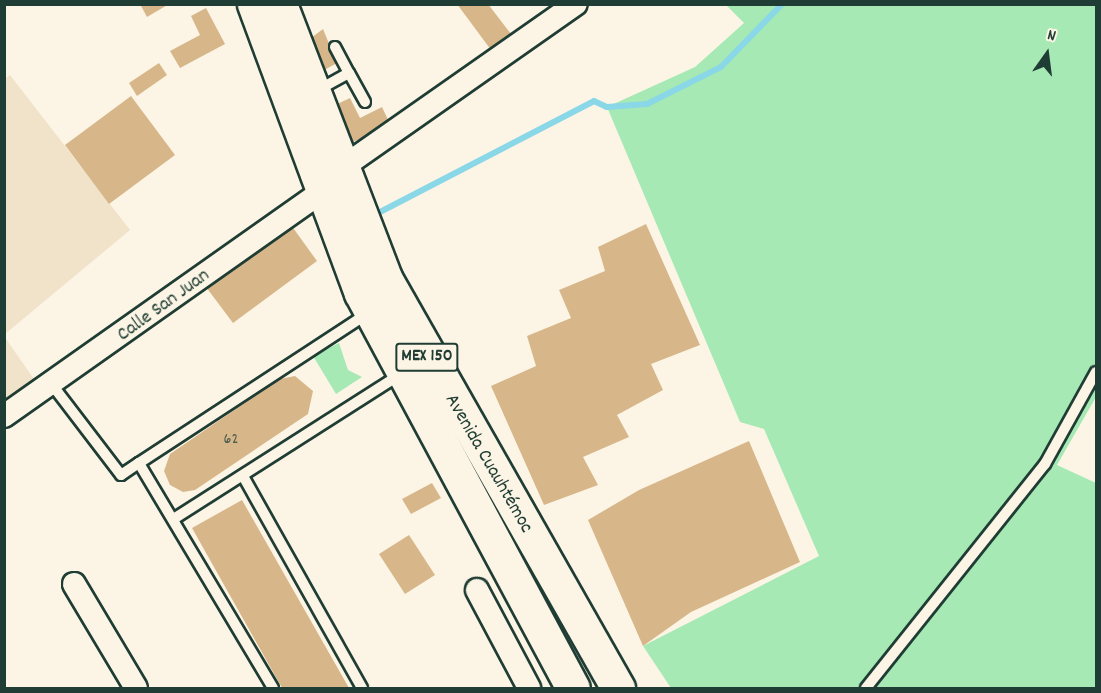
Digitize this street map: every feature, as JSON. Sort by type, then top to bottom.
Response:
[{"type":"main road","name":"MEX 150","points":[[254,4],[321,192],[371,311],[573,688]]},
{"type":"main road","name":"Avenida Cuauhtémoc","points":[[280,4],[312,93],[385,278],[415,337],[618,688]]},
{"type":"street","points":[[343,167],[576,4]]},
{"type":"street","name":"Calle San Juan","points":[[4,416],[53,386],[321,192]]},
{"type":"street","points":[[74,584],[136,688]]},
{"type":"street","points":[[477,590],[530,688]]},
{"type":"lane","points":[[335,46],[365,102]]},
{"type":"lane","points":[[312,93],[349,73]]},
{"type":"lane","points":[[53,386],[121,475],[371,311]]},
{"type":"lane","points":[[175,518],[404,372]]},
{"type":"lane","points":[[866,688],[1045,464],[1096,372]]},
{"type":"lane","points":[[139,463],[175,518],[273,688]]},
{"type":"lane","points":[[243,476],[362,688]]},
{"type":"shaded area","points":[[10,75],[130,230],[5,334],[4,79]]},
{"type":"shaded area","points":[[4,336],[36,382],[4,404]]},
{"type":"green space","points":[[726,5],[1096,5],[1096,397],[1057,465],[1096,483],[1096,688],[671,688],[643,646],[819,556],[764,429],[740,422],[607,107],[695,67],[744,23]]},
{"type":"green space","points":[[339,343],[348,370],[362,377],[336,394],[313,356]]},
{"type":"building","points":[[140,4],[169,4],[147,17]]},
{"type":"building","points":[[457,4],[488,4],[511,34],[491,50]]},
{"type":"building","points":[[206,8],[225,44],[180,68],[170,51],[200,35],[191,16]]},
{"type":"building","points":[[323,29],[337,63],[319,73],[307,41]]},
{"type":"building","points":[[159,63],[167,75],[137,96],[129,83]]},
{"type":"building","points":[[131,96],[175,155],[109,204],[65,145]]},
{"type":"building","points":[[350,98],[360,118],[382,107],[390,124],[351,143],[333,106]]},
{"type":"building","points":[[646,224],[700,345],[651,364],[663,390],[617,415],[629,437],[583,457],[598,485],[544,505],[491,386],[536,366],[527,336],[571,318],[559,290],[605,271],[598,247]]},
{"type":"building","points":[[291,225],[317,261],[233,323],[206,287]]},
{"type":"building","points":[[295,376],[313,391],[308,414],[195,490],[183,492],[170,485],[164,471],[170,454],[280,379]]},
{"type":"building","points":[[749,441],[800,562],[691,612],[643,646],[588,520],[639,490]]},
{"type":"building","points":[[432,483],[441,498],[411,514],[402,499]]},
{"type":"building","points":[[242,500],[349,688],[282,688],[192,528]]},
{"type":"building","points":[[409,535],[435,575],[405,594],[379,554]]},
{"type":"waterway","points":[[382,211],[594,101],[607,107],[647,104],[721,67],[782,4]]}]
